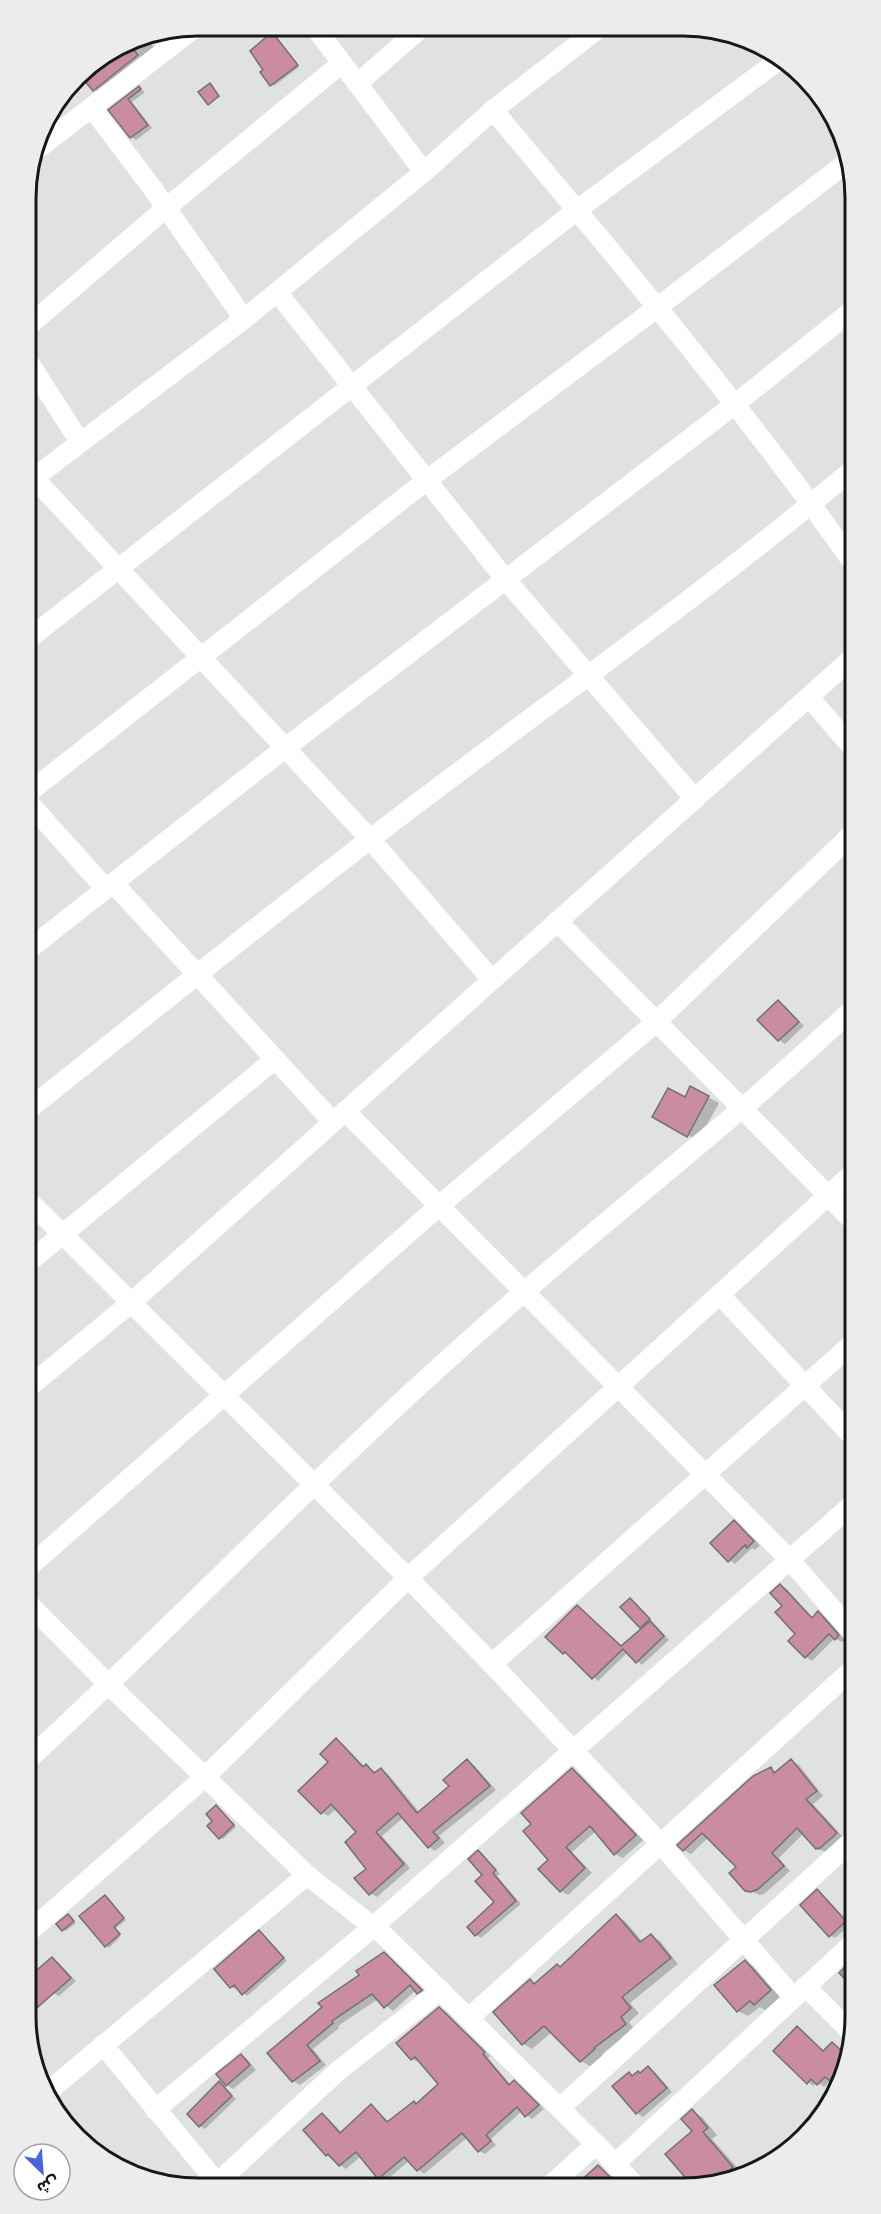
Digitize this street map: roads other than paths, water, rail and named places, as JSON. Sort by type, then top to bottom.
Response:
[{"type":"street","points":[[322,36],[424,172]]},
{"type":"street","points":[[357,84],[412,36]]},
{"type":"street","points":[[36,475],[244,319],[424,172],[493,110],[589,36]]},
{"type":"street","points":[[46,143],[92,108],[170,38]]},
{"type":"street","points":[[36,319],[166,208],[342,63]]},
{"type":"street","points":[[36,633],[120,570],[577,210],[774,64]]},
{"type":"street","points":[[92,108],[244,319]]},
{"type":"street","points":[[493,110],[658,307],[811,504],[845,552]]},
{"type":"street","points":[[36,787],[427,480],[842,167]]},
{"type":"street","points":[[277,292],[506,580],[695,799]]},
{"type":"street","points":[[36,944],[285,748],[734,405],[845,316]]},
{"type":"street","points":[[36,374],[80,442]]},
{"type":"street","points":[[36,1103],[370,840],[589,675],[845,476]]},
{"type":"street","points":[[36,486],[120,570],[370,840],[492,980]]},
{"type":"street","points":[[36,1381],[132,1302],[845,664]]},
{"type":"street","points":[[809,697],[845,739]]},
{"type":"street","points":[[36,810],[197,975],[274,1060],[439,1206],[790,1560],[845,1624]]},
{"type":"street","points":[[36,1561],[439,1206],[655,1023],[845,841]]},
{"type":"street","points":[[557,921],[655,1023],[743,1108],[845,1213]]},
{"type":"street","points":[[36,1752],[109,1685],[314,1484],[453,1354],[524,1291],[743,1108],[845,1016]]},
{"type":"street","points":[[36,1256],[274,1060]]},
{"type":"street","points":[[36,1926],[204,1777],[408,1578],[845,1180]]},
{"type":"street","points":[[36,1208],[492,1664],[660,1843],[742,1939],[799,1992],[845,2028]]},
{"type":"street","points":[[720,1295],[845,1427]]},
{"type":"street","points":[[492,1664],[845,1350]]},
{"type":"street","points":[[156,2110],[373,1927],[845,1511]]},
{"type":"street","points":[[36,1611],[109,1685],[307,1875],[373,1927],[441,1990],[628,2178]]},
{"type":"street","points":[[469,2018],[845,1676]]},
{"type":"street","points":[[560,2108],[845,1847]]},
{"type":"street","points":[[53,2087],[307,1875]]},
{"type":"street","points":[[615,2164],[845,1950]]},
{"type":"street","points":[[223,2178],[338,2071],[441,1990]]},
{"type":"street","points":[[103,2045],[212,2178]]},
{"type":"street","points":[[559,2178],[596,2144]]}]
